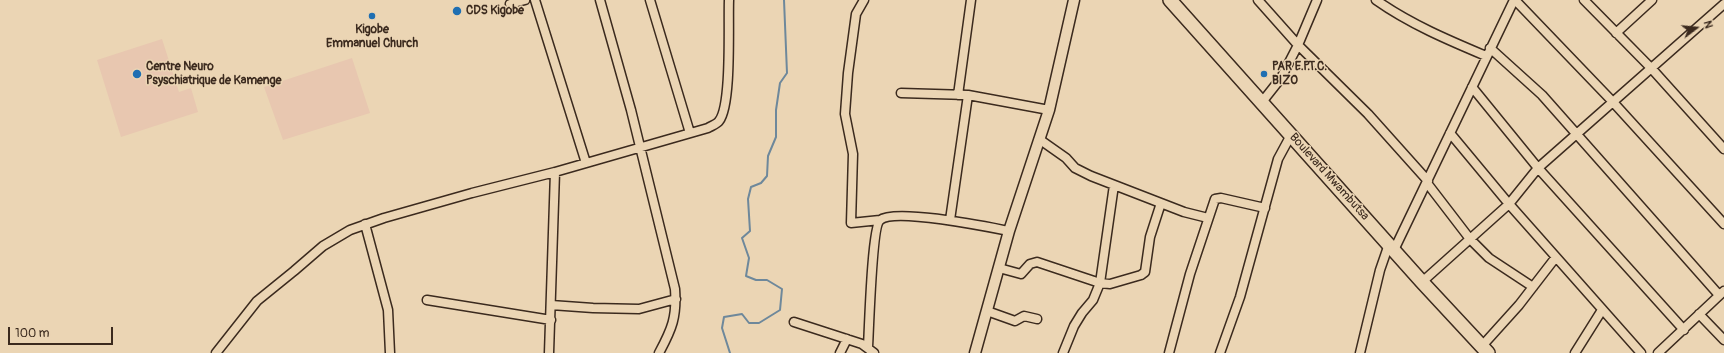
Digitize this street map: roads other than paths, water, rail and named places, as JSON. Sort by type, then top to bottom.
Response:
[{"type":"highway","name":"Boulevard Mwambutsa","points":[[1170,0],[1422,282],[1485,350]]},
{"type":"street","points":[[510,4],[525,0]]},
{"type":"street","points":[[535,0],[586,163]]},
{"type":"street","points":[[600,0],[671,271],[676,299],[674,321],[659,353]]},
{"type":"street","points":[[650,0],[690,133]]},
{"type":"street","points":[[216,353],[257,301],[272,287],[294,271],[322,246],[350,230],[365,224],[472,193],[555,172],[708,128],[719,121],[724,109],[727,85],[729,0]]},
{"type":"street","points":[[864,0],[856,14],[848,73],[845,114],[854,154],[851,224],[902,217],[950,220],[1009,231]]},
{"type":"street","points":[[958,95],[971,0]]},
{"type":"street","points":[[975,353],[1009,231],[1049,110],[1074,0]]},
{"type":"street","points":[[1258,0],[1298,45],[1368,114],[1428,182],[1470,239],[1494,262],[1533,287]]},
{"type":"street","points":[[1262,102],[1281,78],[1298,45],[1317,0]]},
{"type":"street","points":[[1376,0],[1426,30],[1486,56]]},
{"type":"street","points":[[1360,353],[1380,270],[1391,247],[1428,182],[1486,56],[1515,0],[1612,101],[1724,224]]},
{"type":"street","points":[[1584,0],[1652,69],[1724,149]]},
{"type":"street","points":[[1616,33],[1652,0]]},
{"type":"street","points":[[1422,282],[1508,204],[1538,168],[1612,101],[1652,69],[1724,4]]},
{"type":"street","points":[[1490,48],[1542,95],[1721,293],[1684,330],[1658,353]]},
{"type":"street","points":[[1472,87],[1538,168],[1684,330]]},
{"type":"street","points":[[901,92],[968,95],[1049,110]]},
{"type":"street","points":[[950,220],[968,95]]},
{"type":"street","points":[[1450,134],[1508,204],[1641,353]]},
{"type":"street","points":[[1220,353],[1240,297],[1278,159],[1291,135]]},
{"type":"street","points":[[1039,139],[1066,158],[1075,168],[1091,176],[1161,203],[1208,218]]},
{"type":"street","points":[[549,353],[555,172]]},
{"type":"street","points":[[1063,353],[1074,326],[1093,300],[1100,283],[1114,185]]},
{"type":"street","points":[[1169,353],[1190,274],[1208,218],[1217,197],[1265,208]]},
{"type":"street","points":[[999,268],[1021,274],[1030,264],[1037,262],[1100,283],[1110,284],[1144,274],[1150,237],[1161,203]]},
{"type":"street","points":[[868,347],[874,248],[877,225],[880,220]]},
{"type":"street","points":[[365,224],[388,310],[390,353]]},
{"type":"street","points":[[1485,350],[1556,257]]},
{"type":"street","points":[[551,305],[639,309],[676,299]]},
{"type":"street","points":[[427,300],[551,320]]},
{"type":"street","points":[[1575,353],[1602,310]]},
{"type":"street","points":[[987,311],[1015,321],[1024,316],[1037,319]]},
{"type":"street","points":[[1699,314],[1724,340]]},
{"type":"street","points":[[794,322],[868,347],[874,353]]},
{"type":"street","points":[[840,353],[847,339]]},
{"type":"waterway","points":[[730,353],[722,328],[724,317],[742,314],[749,323],[759,323],[780,310],[782,289],[767,280],[756,280],[746,276],[749,258],[742,238],[750,231],[748,199],[751,187],[761,183],[767,176],[768,156],[776,137],[776,110],[780,83],[787,73],[784,0]]},
{"type":"place","name":"CDS Kigobe","points":[[457,11]]},
{"type":"place","name":"Kigobe Emmanuel Church","points":[[372,16]]},
{"type":"place","name":"Centre Neuro Psyschiatrique de Kamenge","points":[[137,74]]},
{"type":"place","name":"PAR E.P.T.C. BIZO","points":[[1264,74]]}]
